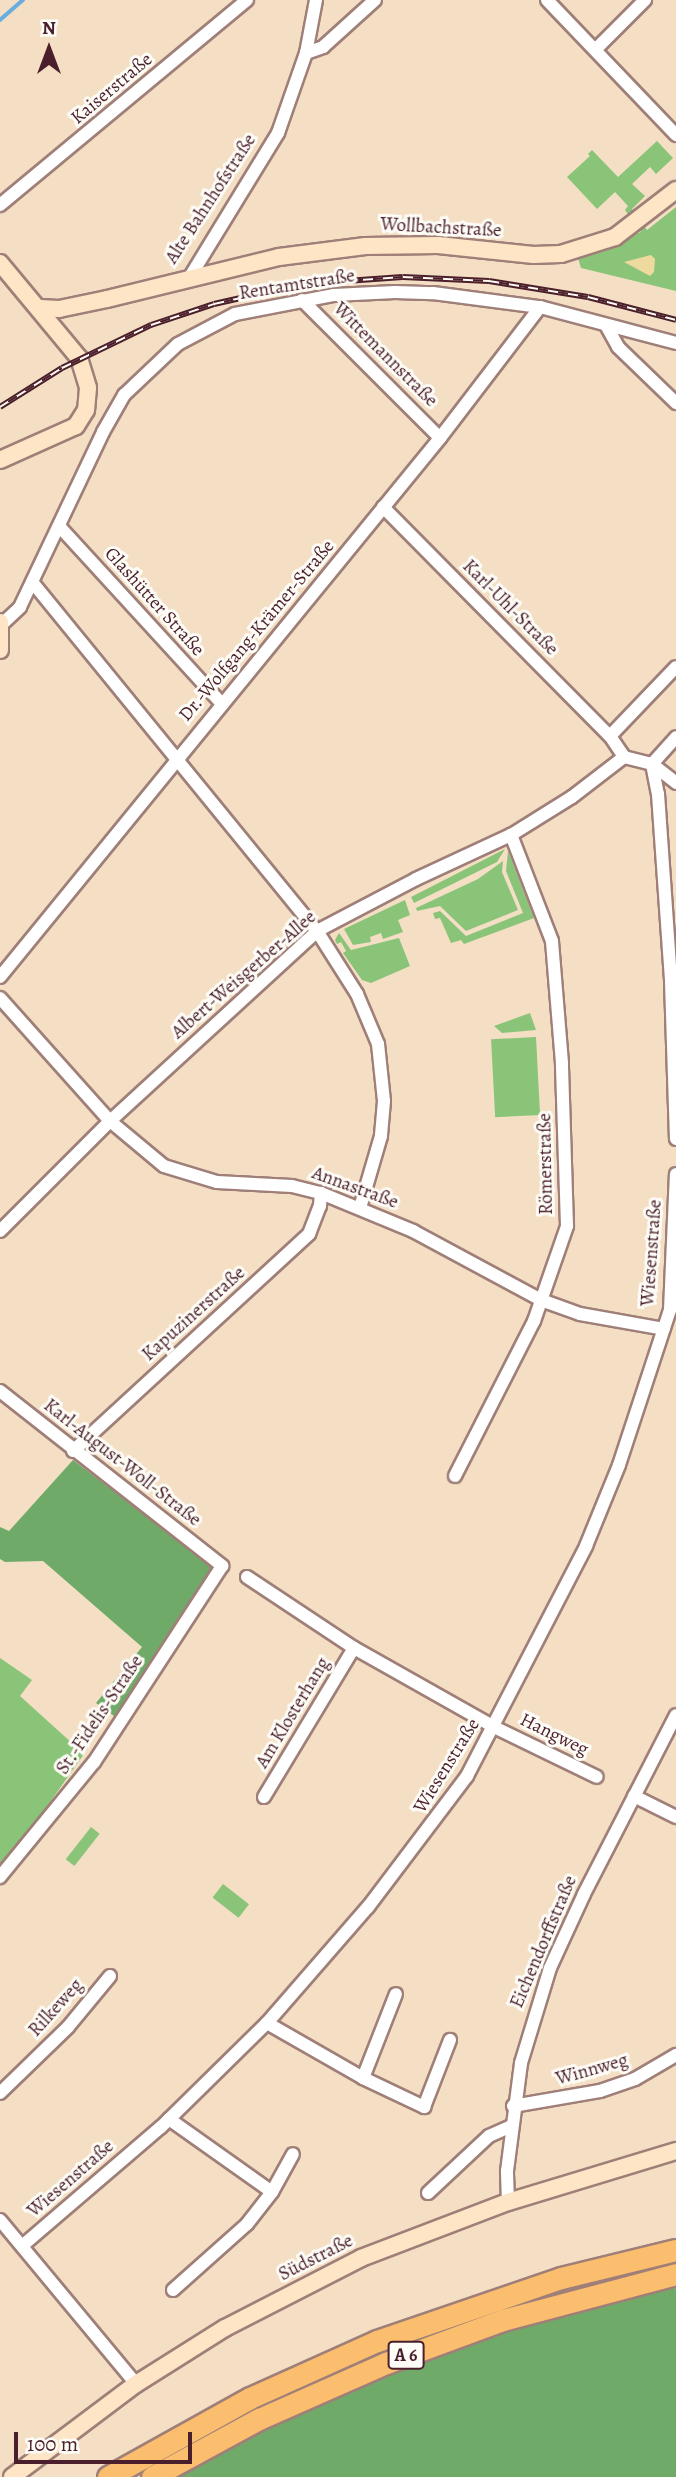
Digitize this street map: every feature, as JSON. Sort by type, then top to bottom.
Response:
[{"type":"highway","name":"A 6","points":[[108,2477],[239,2404],[303,2372],[377,2341],[550,2281],[676,2250]]},
{"type":"highway","name":"A 6","points":[[152,2477],[259,2419],[386,2362],[503,2320],[676,2274]]},
{"type":"street","name":"Kaiserstraße","points":[[0,205],[247,0]]},
{"type":"street","name":"Alte Bahnhofstraße","points":[[40,308],[64,308],[188,280],[278,133],[306,53],[316,0]]},
{"type":"street","points":[[306,53],[323,47],[376,0]]},
{"type":"street","points":[[547,0],[676,135]]},
{"type":"street","points":[[594,50],[645,0]]},
{"type":"street","name":"Wollbachstraße","points":[[188,280],[279,257],[365,246],[438,245],[533,255],[561,254],[615,237],[676,190]]},
{"type":"street","points":[[0,460],[66,433],[82,419],[86,410],[87,378],[82,362],[40,308],[3,269]]},
{"type":"street","name":"Rentamtstraße","points":[[1,624],[20,607],[33,583],[111,416],[124,395],[159,359],[205,327],[235,314],[302,300],[395,292],[468,297],[540,307],[676,343]]},
{"type":"street","name":"Wittemannstraße","points":[[302,300],[440,438]]},
{"type":"street","name":"Dr.-Wolfgang-Krämer-Straße","points":[[0,977],[440,438],[540,307]]},
{"type":"street","points":[[606,325],[618,347],[676,403]]},
{"type":"street","name":"Karl-Uhl-Straße","points":[[383,507],[610,736],[624,757]]},
{"type":"street","name":"Glashütter Straße","points":[[59,526],[222,704]]},
{"type":"street","points":[[33,583],[178,757],[317,931],[357,994],[378,1044],[383,1071],[381,1136],[360,1208]]},
{"type":"street","points":[[0,650],[1,624]]},
{"type":"street","points":[[610,736],[676,667]]},
{"type":"street","points":[[652,764],[676,737]]},
{"type":"street","points":[[624,757],[652,764],[676,783]]},
{"type":"street","name":"Albert-Weisgerber-Allee","points":[[0,1231],[110,1121],[317,931],[416,879],[511,835],[572,797],[624,757]]},
{"type":"street","points":[[652,764],[658,794],[671,981],[676,1139]]},
{"type":"street","name":"Römerstraße","points":[[455,1476],[534,1321],[567,1226],[559,997],[552,941],[511,835]]},
{"type":"street","name":"Annastraße","points":[[0,998],[110,1121],[164,1166],[217,1182],[292,1186],[321,1193],[458,1253],[541,1300],[580,1314],[664,1329]]},
{"type":"street","name":"Wiesenstraße","points":[[22,2246],[169,2119],[267,2023],[368,1907],[433,1825],[467,1776],[586,1546],[619,1465],[670,1310],[676,1174]]},
{"type":"street","name":"Kapuzinerstraße","points":[[73,1451],[309,1234],[320,1206],[321,1193]]},
{"type":"street","name":"Karl-August-Woll-Straße","points":[[0,1391],[222,1566]]},
{"type":"street","name":"St.-Fidelis-Straße","points":[[0,1877],[94,1762],[222,1566]]},
{"type":"street","name":"Am Klosterhang","points":[[247,1577],[354,1648],[494,1727]]},
{"type":"street","name":"Am Klosterhang","points":[[264,1797],[354,1648]]},
{"type":"street","name":"Eichendorffstraße","points":[[508,2202],[511,2126],[520,2063],[550,1968],[583,1894],[676,1714]]},
{"type":"street","name":"Hangweg","points":[[494,1727],[597,1777]]},
{"type":"street","points":[[634,1796],[676,1817]]},
{"type":"street","name":"Rilkeweg","points":[[0,2093],[68,2027],[110,1976]]},
{"type":"street","points":[[363,2078],[396,1994]]},
{"type":"street","points":[[267,2023],[363,2078],[424,2106],[433,2091],[450,2040]]},
{"type":"street","name":"Winnweg","points":[[513,2106],[600,2091],[635,2079],[676,2055]]},
{"type":"street","points":[[169,2119],[272,2192]]},
{"type":"street","points":[[428,2193],[489,2136],[511,2126]]},
{"type":"street","name":"Südstraße","points":[[12,2477],[136,2384],[225,2328],[361,2258],[508,2202],[676,2151]]},
{"type":"street","points":[[173,2290],[247,2224],[272,2192],[293,2154]]},
{"type":"street","points":[[0,2220],[136,2384]]},
{"type":"green space","points":[[657,141],[673,158],[656,174],[650,167],[632,184],[645,196],[632,209],[647,230],[676,207],[676,291],[581,268],[577,255],[641,232],[625,210],[628,206],[615,192],[597,209],[567,177],[590,156],[588,154],[592,150],[618,177]]},
{"type":"green space","points":[[505,849],[497,862],[414,903],[411,897]]},
{"type":"green space","points":[[508,851],[534,918],[464,944],[461,940],[451,943],[440,918],[435,919],[433,913],[440,911],[466,936],[523,913],[506,871]]},
{"type":"green space","points":[[503,861],[502,872],[518,910],[466,931],[440,906],[417,911],[416,908],[478,879]]},
{"type":"green space","points":[[405,900],[410,915],[398,920],[403,932],[383,939],[381,933],[370,937],[371,942],[353,945],[344,929]]},
{"type":"green space","points":[[339,933],[351,950],[399,938],[410,966],[371,983],[362,980],[343,953],[346,951],[341,942],[337,944],[335,940]]},
{"type":"green space","points":[[530,1013],[536,1030],[502,1033],[494,1026]]},
{"type":"green space","points":[[536,1037],[540,1115],[495,1117],[491,1039]]},
{"type":"green space","points":[[73,1460],[213,1567],[121,1721],[96,1703],[142,1647],[43,1561],[5,1562],[0,1559],[0,1527],[9,1531]]},
{"type":"green space","points":[[0,1658],[32,1680],[20,1696],[84,1754],[21,1843],[0,1866]]},
{"type":"green space","points":[[91,1827],[100,1834],[74,1866],[66,1859]]},
{"type":"green space","points":[[223,1884],[249,1904],[239,1918],[213,1897]]},
{"type":"green space","points":[[676,2288],[676,2477],[163,2477],[402,2361],[536,2315]]},
{"type":"sand","points":[[651,255],[655,259],[654,272],[650,276],[624,262]]},
{"type":"waterway","points":[[0,20],[23,0]]},
{"type":"railway","points":[[0,407],[62,368],[151,325],[214,304],[303,284],[403,277],[489,281],[588,297],[676,320]]}]
